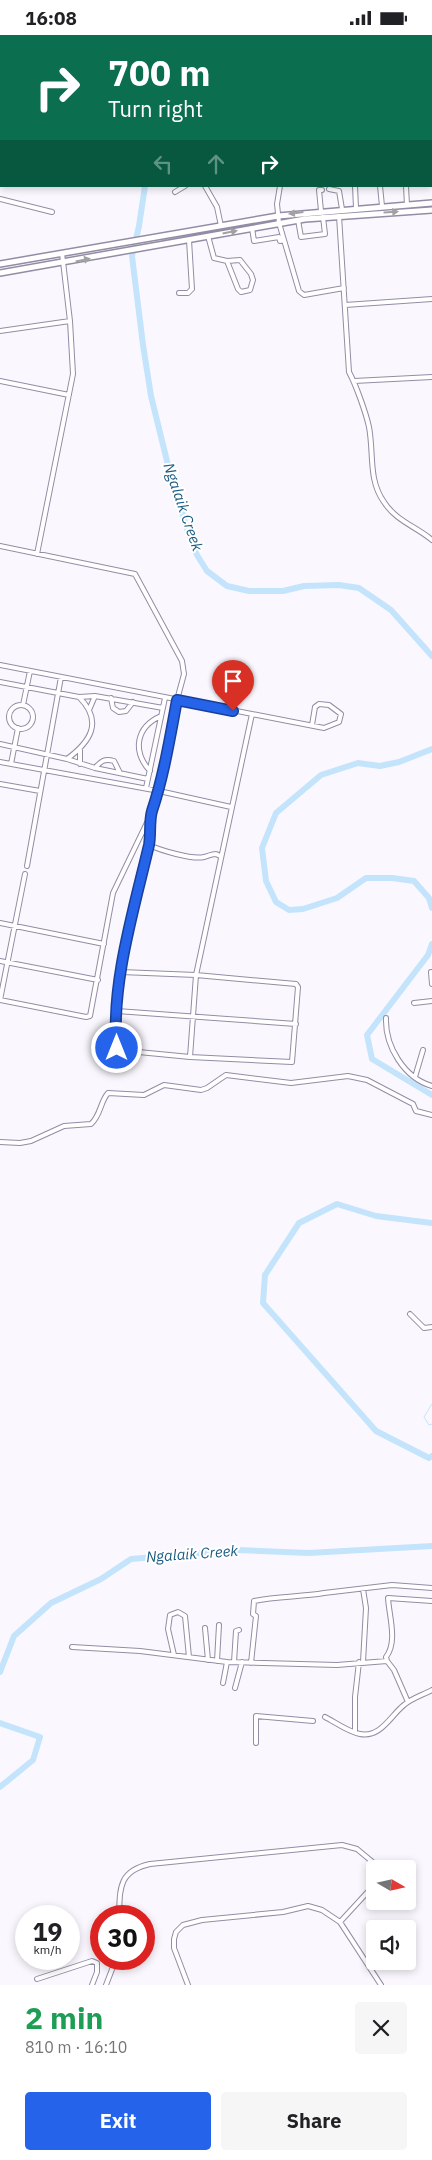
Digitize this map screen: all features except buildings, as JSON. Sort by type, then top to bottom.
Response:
[{"type":"main road","points":[[0,263],[146,240],[278,215],[432,203]]},
{"type":"main road","points":[[0,273],[298,220],[432,210]]},
{"type":"street","points":[[175,191],[183,187]]},
{"type":"street","points":[[206,187],[217,207],[221,226]]},
{"type":"street","points":[[280,187],[277,204],[279,223],[301,294],[344,288]]},
{"type":"street","points":[[355,187],[356,208]]},
{"type":"street","points":[[380,187],[382,206]]},
{"type":"street","points":[[406,187],[407,205]]},
{"type":"street","points":[[329,189],[339,191],[342,209]]},
{"type":"street","points":[[321,211],[319,190],[322,190]]},
{"type":"street","points":[[0,199],[52,212]]},
{"type":"street","points":[[338,216],[349,372],[354,381],[369,427],[375,487],[385,504],[407,525],[432,541]]},
{"type":"street","points":[[298,220],[302,237],[325,234],[323,217]]},
{"type":"street","points":[[252,228],[254,241],[279,237],[280,241],[284,240]]},
{"type":"street","points":[[208,236],[214,258],[228,261],[240,260],[244,263],[253,280],[250,290],[241,292],[238,289],[228,261]]},
{"type":"street","points":[[179,293],[188,293],[192,289],[189,240]]},
{"type":"street","points":[[37,554],[74,364],[62,253]]},
{"type":"street","points":[[35,258],[37,267]]},
{"type":"street","points":[[345,305],[432,299]]},
{"type":"street","points":[[0,331],[70,321]]},
{"type":"street","points":[[354,381],[432,377]]},
{"type":"street","points":[[0,381],[69,395]]},
{"type":"street","points":[[0,546],[135,574],[182,661],[184,674],[159,791],[151,813],[113,893],[98,981],[91,1014],[88,1017],[0,1000],[25,873]]},
{"type":"street","points":[[0,665],[326,728],[339,722],[341,715],[329,705],[319,704],[315,707],[312,725]]},
{"type":"street","points":[[23,705],[30,671]]},
{"type":"street","points":[[27,866],[61,677]]},
{"type":"street","points":[[0,682],[79,697],[111,698],[163,708]]},
{"type":"street","points":[[89,710],[95,696]]},
{"type":"street","points":[[67,759],[80,750],[89,739],[92,725],[89,710],[79,697]]},
{"type":"street","points":[[111,698],[113,708],[119,712],[126,711],[133,702]]},
{"type":"street","points":[[146,788],[164,698]]},
{"type":"street","points":[[23,705],[32,712],[32,721],[26,727],[18,728],[11,724],[9,715],[15,706],[23,705]]},
{"type":"street","points":[[190,1057],[196,975],[252,714]]},
{"type":"street","points":[[150,771],[143,764],[140,755],[141,734],[144,728],[161,716]]},
{"type":"street","points":[[11,765],[18,728]]},
{"type":"street","points":[[0,744],[148,779]]},
{"type":"street","points":[[80,750],[80,764]]},
{"type":"street","points":[[95,768],[104,760],[109,759],[114,761],[120,773]]},
{"type":"street","points":[[0,762],[146,788],[231,807]]},
{"type":"street","points":[[0,784],[40,791]]},
{"type":"street","points":[[121,972],[196,975],[296,984],[298,987],[296,1024],[291,1063],[119,1051],[116,1046],[121,972],[142,867],[149,845],[151,813]]},
{"type":"street","points":[[149,845],[161,851],[194,857],[216,854],[220,856]]},
{"type":"street","points":[[0,923],[104,944]]},
{"type":"street","points":[[0,961],[98,981]]},
{"type":"street","points":[[430,971],[432,984]]},
{"type":"street","points":[[414,1003],[432,1001]]},
{"type":"street","points":[[117,1011],[296,1024]]},
{"type":"street","points":[[386,1018],[386,1027],[393,1052],[417,1080],[432,1086]]},
{"type":"street","points":[[415,1077],[422,1050]]},
{"type":"street","points":[[0,1142],[20,1143],[31,1141],[64,1126],[91,1124],[99,1114],[104,1097],[108,1093],[144,1095],[164,1085],[201,1090],[207,1089],[226,1075],[291,1083],[348,1076],[366,1080],[412,1104],[416,1111],[432,1115]]},
{"type":"street","points":[[410,1314],[424,1328],[432,1327]]},
{"type":"street","points":[[251,1663],[256,1616],[252,1613],[254,1601],[392,1585],[432,1587]]},
{"type":"street","points":[[355,1732],[356,1692],[366,1608],[363,1589]]},
{"type":"street","points":[[386,1661],[392,1645],[388,1599],[432,1601]]},
{"type":"street","points":[[174,1655],[168,1629],[170,1615],[178,1612],[185,1616],[189,1657]]},
{"type":"street","points":[[217,1661],[219,1625]]},
{"type":"street","points":[[205,1627],[208,1660]]},
{"type":"street","points":[[234,1662],[236,1631],[239,1630]]},
{"type":"street","points":[[72,1647],[140,1651],[227,1662],[337,1665],[386,1661]]},
{"type":"street","points":[[386,1661],[394,1670],[408,1702]]},
{"type":"street","points":[[223,1683],[227,1662]]},
{"type":"street","points":[[235,1688],[242,1662]]},
{"type":"street","points":[[325,1717],[355,1732],[365,1734],[375,1731],[389,1722],[408,1702],[432,1690]]},
{"type":"street","points":[[256,1743],[256,1716],[312,1721]]},
{"type":"street","points":[[119,1905],[120,1891],[124,1878],[129,1872],[150,1864],[342,1845],[358,1849],[371,1860]]},
{"type":"street","points":[[340,1922],[366,1894]]},
{"type":"street","points":[[188,1985],[176,1956],[174,1939],[176,1932],[182,1925],[191,1921],[283,1912],[308,1906],[322,1910],[340,1922],[381,1985]]},
{"type":"street","points":[[37,1979],[92,1961],[97,1963],[98,1967],[92,1985]]},
{"type":"street","points":[[106,1985],[112,1970]]},
{"type":"waterway","name":"Ngalaik Creek","points":[[145,187],[132,256],[143,345],[151,396],[167,461],[187,529],[197,555],[207,571],[227,586],[249,591],[283,591],[304,586],[339,585],[359,588],[391,610],[432,656]]},
{"type":"waterway","name":"Ngalaik Creek","points":[[432,749],[399,762],[380,766],[358,763],[321,775],[276,813],[262,848],[266,881],[276,902],[289,910],[303,909],[337,898],[366,878],[392,878],[414,881],[429,898],[432,908]]},
{"type":"waterway","name":"Ngalaik Creek","points":[[432,944],[428,955],[367,1035],[372,1059],[432,1095]]},
{"type":"waterway","name":"Ngalaik Creek","points":[[432,1223],[376,1216],[337,1204],[299,1223],[265,1275],[263,1303],[376,1431],[429,1458],[432,1456]]},
{"type":"waterway","points":[[432,1404],[424,1417],[429,1425],[432,1424]]},
{"type":"waterway","name":"Ngalaik Creek","points":[[0,1672],[14,1636],[51,1603],[101,1579],[131,1559],[238,1550],[309,1553],[432,1546]]},
{"type":"waterway","name":"Ngalaik Creek","points":[[0,1723],[40,1737],[33,1760],[0,1787]]},
{"type":"route","points":[[117,1048],[119,984],[142,867],[149,845],[151,813],[159,791],[177,700],[233,711]]}]
